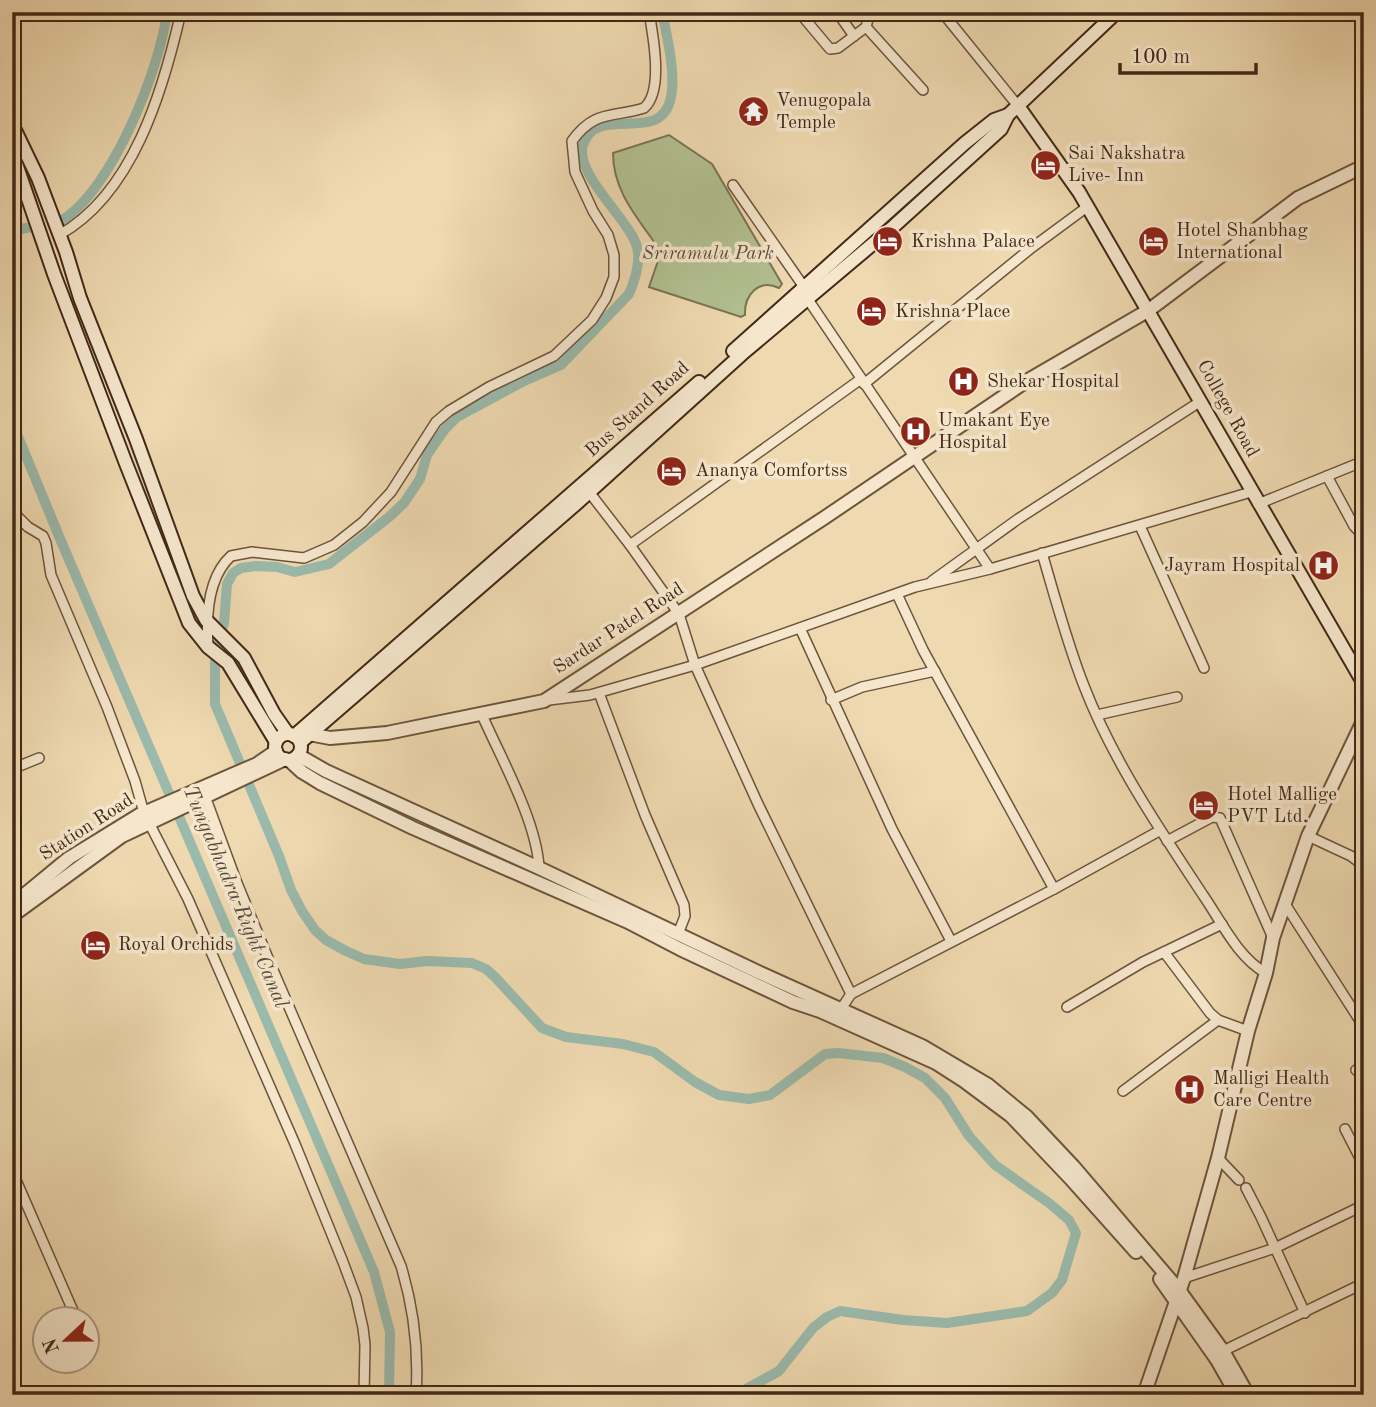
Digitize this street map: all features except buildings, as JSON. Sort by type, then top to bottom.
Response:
[{"type":"street","points":[[59,235],[87,217],[113,186],[132,155],[152,110],[181,12]]},
{"type":"street","points":[[210,648],[210,623],[218,573],[231,556],[252,552],[304,558],[334,545],[363,522],[391,492],[436,422],[489,387],[554,356],[592,320],[606,298],[614,277],[615,262],[608,234],[593,211],[575,172],[572,141],[589,124],[615,112],[644,108],[653,97],[655,65],[649,12]]},
{"type":"street","points":[[799,12],[830,49],[838,48],[866,27],[868,23],[865,12]]},
{"type":"street","points":[[836,12],[854,36]]},
{"type":"street","points":[[942,12],[1013,111]]},
{"type":"street","name":"Bus Stand Road","points":[[285,754],[281,736],[298,736],[474,576],[586,488],[806,293],[965,143],[994,120],[1013,111],[1117,12]]},
{"type":"street","points":[[866,27],[923,90]]},
{"type":"street","name":"College Road","points":[[1013,111],[1053,154],[1087,207],[1149,310],[1255,498],[1358,665],[1364,684]]},
{"type":"street","points":[[12,124],[38,178],[80,298],[136,439],[193,596],[210,623],[241,654],[298,736],[285,754],[149,817]]},
{"type":"street","points":[[12,152],[124,461],[189,622],[210,648],[228,663],[285,754],[302,772],[413,828],[628,922],[732,974],[936,1063],[964,1081],[992,1101],[1030,1136],[1166,1285],[1180,1290],[1237,1395]]},
{"type":"street","name":"Sardar Patel Road","points":[[298,736],[330,738],[387,733],[544,701],[1025,382],[1149,310],[1298,198],[1364,166]]},
{"type":"street","points":[[733,185],[913,458],[990,569]]},
{"type":"street","points":[[631,545],[863,382],[1087,207]]},
{"type":"street","points":[[929,583],[1018,519],[1201,401]]},
{"type":"street","points":[[544,701],[599,693],[695,665],[929,583],[1255,498],[1327,476],[1364,461]]},
{"type":"street","points":[[1327,476],[1354,526],[1364,537]]},
{"type":"street","points":[[586,488],[631,545],[678,614],[695,665],[758,804],[851,994]]},
{"type":"street","points":[[12,511],[28,527],[43,536],[51,575],[107,707],[149,817],[188,899],[295,1144],[343,1262],[356,1297],[363,1328],[364,1395]]},
{"type":"street","points":[[1140,526],[1204,668]]},
{"type":"street","points":[[1042,553],[1084,686],[1133,788],[1222,924],[1253,966],[1266,973]]},
{"type":"street","points":[[897,594],[935,671],[1054,889]]},
{"type":"street","points":[[800,628],[892,829],[951,941]]},
{"type":"street","points":[[831,700],[862,687],[935,671]]},
{"type":"street","points":[[599,693],[645,815],[684,905],[685,916],[678,934]]},
{"type":"street","points":[[1097,715],[1177,696]]},
{"type":"street","points":[[482,715],[538,847],[539,868]]},
{"type":"street","points":[[1144,1395],[1180,1290],[1217,1158],[1248,1031],[1266,973],[1273,938],[1308,836],[1364,719]]},
{"type":"street","points":[[285,754],[539,868],[922,1046],[988,1084],[1017,1109],[1073,1166],[1180,1290],[1223,1351],[1248,1395]]},
{"type":"street","points":[[12,769],[39,758]]},
{"type":"street","points":[[198,796],[401,1266],[415,1318],[418,1353],[416,1395]]},
{"type":"street","name":"Station Road","points":[[12,905],[69,858],[149,817]]},
{"type":"street","name":"Station Road","points":[[12,916],[149,817]]},
{"type":"street","points":[[1167,841],[1212,817],[1220,818],[1229,832],[1273,938]]},
{"type":"street","points":[[841,1009],[851,994],[1160,831]]},
{"type":"street","points":[[1308,836],[1351,856],[1364,866]]},
{"type":"street","points":[[1285,904],[1364,1027]]},
{"type":"street","points":[[1067,1007],[1164,952],[1222,924]]},
{"type":"street","points":[[1164,952],[1206,1009],[1218,1020],[1248,1031]]},
{"type":"street","points":[[1123,1091],[1218,1020]]},
{"type":"street","points":[[1345,1129],[1364,1166]]},
{"type":"street","points":[[1217,1158],[1242,1184],[1305,1313]]},
{"type":"street","points":[[12,1171],[71,1306]]},
{"type":"street","points":[[1180,1290],[1364,1205]]},
{"type":"street","points":[[1223,1351],[1364,1283]]},
{"type":"green space","name":"Sriramulu Park","points":[[669,135],[712,164],[782,284],[779,288],[765,285],[754,290],[747,301],[745,315],[741,317],[649,287],[659,258],[659,249],[622,192],[614,167],[613,153]]},
{"type":"waterway","points":[[62,220],[81,205],[99,183],[131,126],[155,64],[167,12]]},
{"type":"waterway","points":[[662,12],[672,77],[671,97],[665,112],[655,120],[642,123],[601,126],[590,132],[583,145],[582,157],[594,183],[637,247],[638,265],[629,294],[561,365],[522,382],[457,417],[427,455],[420,479],[404,503],[329,564],[295,572],[277,567],[256,566],[241,568],[233,573],[227,584],[224,623],[215,654],[215,704],[291,890],[315,930],[326,940],[364,959],[400,964],[427,961],[472,963],[486,969],[495,977],[542,1028],[566,1037],[623,1044],[654,1052],[695,1082],[719,1095],[749,1099],[770,1095],[825,1054],[883,1058],[925,1078],[945,1098],[969,1136],[995,1165],[1049,1203],[1069,1220],[1076,1233],[1062,1280],[1052,1293],[1027,1311],[947,1323],[840,1311],[813,1328],[779,1371],[735,1395]]},
{"type":"waterway","points":[[12,231],[36,226]]},
{"type":"waterway","name":"Tungabhadra Right Canal","points":[[12,422],[374,1272],[390,1332],[389,1395]]},
{"type":"place","name":"Venugopala Temple","points":[[753,112]]},
{"type":"place","name":"Sai Nakshatra Live- Inn","points":[[1045,165]]},
{"type":"place","name":"Krishna Palace","points":[[888,242]]},
{"type":"place","name":"Hotel Shanbhag International","points":[[1153,242]]},
{"type":"place","name":"Krishna Place","points":[[872,312]]},
{"type":"place","name":"Shekar Hospital","points":[[964,382]]},
{"type":"place","name":"Umakant Eye Hospital","points":[[915,432]]},
{"type":"place","name":"Ananya Comfortss","points":[[672,471]]},
{"type":"place","name":"Jayram Hospital","points":[[1323,566]]},
{"type":"place","name":"Hotel Mallige PVT Ltd.","points":[[1204,806]]},
{"type":"place","name":"Royal Orchids","points":[[95,945]]},
{"type":"place","name":"Malligi Health Care Centre","points":[[1190,1090]]}]
